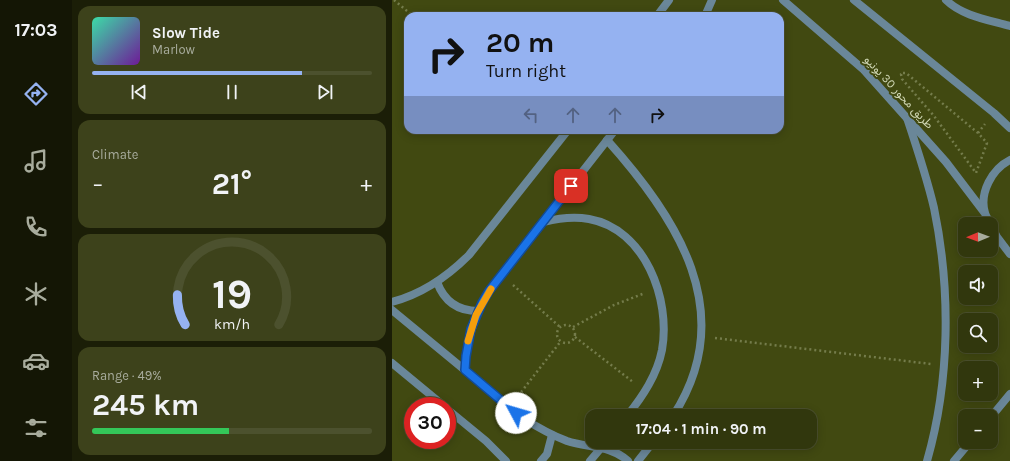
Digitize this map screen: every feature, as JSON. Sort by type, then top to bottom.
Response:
[{"type":"street","points":[[660,12],[669,0]]},
{"type":"street","points":[[707,12],[712,0]]},
{"type":"street","name":"طريق محور 30 يونيو","points":[[783,0],[853,59],[946,162],[987,217]]},
{"type":"street","points":[[854,0],[994,113],[1010,128]]},
{"type":"street","points":[[946,0],[950,4],[973,16],[1010,26]]},
{"type":"street","points":[[907,118],[926,178],[939,240],[945,303],[943,366],[935,427],[927,461]]},
{"type":"street","points":[[392,302],[411,296],[437,282],[454,270],[469,255],[565,134]]},
{"type":"street","points":[[465,370],[467,342],[478,311],[489,291],[612,134]]},
{"type":"street","points":[[608,140],[650,193],[667,219],[686,253],[695,276],[701,316],[701,337],[693,375],[686,394],[677,409]]},
{"type":"street","points":[[984,212],[984,193],[992,176],[1004,163],[1010,160]]},
{"type":"street","points":[[544,222],[559,218],[574,218],[590,219],[605,224],[630,242],[642,256],[651,272],[658,289],[664,316],[662,350],[657,369],[645,392],[632,409]]},
{"type":"street","name":"طريق محور 30 يونيو","points":[[998,238],[1010,254]]},
{"type":"street","points":[[437,282],[445,298],[452,304],[469,311],[478,311]]},
{"type":"street","points":[[392,310],[528,421],[552,435],[585,445]]},
{"type":"street","points":[[392,363],[433,397]]},
{"type":"street","points":[[998,410],[1009,398]]},
{"type":"street","points":[[456,416],[486,441],[506,461]]},
{"type":"street","points":[[542,461],[548,449],[552,435]]},
{"type":"street","points":[[590,461],[600,449]]},
{"type":"street","points":[[610,449],[628,461]]},
{"type":"street","points":[[638,461],[647,449]]},
{"type":"street","points":[[954,461],[964,449]]},
{"type":"path","points":[[394,0],[408,12]]},
{"type":"path","points":[[906,73],[987,143],[976,173],[934,116],[902,79],[901,74],[906,73]]},
{"type":"path","points":[[502,276],[560,327]]},
{"type":"path","points":[[573,328],[614,305],[658,289]]},
{"type":"path","points":[[566,325],[573,328],[576,334],[573,340],[567,343],[561,341],[557,334],[560,327],[566,325]]},
{"type":"path","points":[[575,337],[645,392]]},
{"type":"path","points":[[701,337],[943,366]]},
{"type":"path","points":[[510,407],[561,341]]},
{"type":"slow traffic","points":[[468,341],[476,315],[491,289]]},
{"type":"route","points":[[516,413],[465,370],[467,342],[478,311],[489,291],[571,186]]}]
